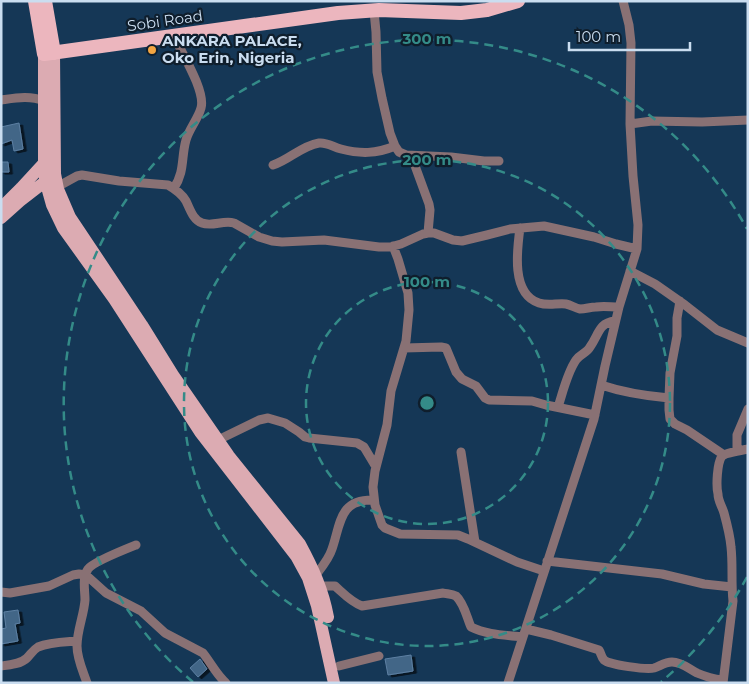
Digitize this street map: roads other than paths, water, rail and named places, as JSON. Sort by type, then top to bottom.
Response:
[{"type":"highway","points":[[35,1],[49,54]]},
{"type":"highway","points":[[45,1],[49,54]]},
{"type":"highway","name":"Sobi Road","points":[[49,54],[338,13],[417,7],[461,12],[518,1]]},
{"type":"main road","points":[[49,54],[44,101],[52,180],[52,205],[63,228],[114,299],[200,432],[296,556],[308,578],[317,606],[334,682]]},
{"type":"main road","points":[[1,208],[49,160],[49,54]]},
{"type":"main road","points":[[1,218],[52,180]]},
{"type":"main road","points":[[52,180],[70,217],[142,325],[172,375],[218,440],[300,544],[324,598],[339,666],[334,682]]},
{"type":"street","points":[[508,683],[595,415],[615,321],[637,249],[638,226],[630,124],[630,43],[623,1]]},
{"type":"street","points":[[374,10],[377,72],[390,133],[399,152],[406,155],[499,161]]},
{"type":"street","points":[[174,36],[191,67],[201,105],[186,141],[182,173],[174,188]]},
{"type":"street","points":[[1,100],[21,97],[44,101]]},
{"type":"street","points":[[630,124],[652,121],[702,122],[748,120]]},
{"type":"street","points":[[273,165],[302,149],[318,143],[364,153],[371,153],[395,146]]},
{"type":"street","points":[[406,155],[414,163],[429,204],[428,233]]},
{"type":"street","points":[[52,180],[82,175],[118,181],[168,185],[185,199],[196,220],[200,223],[234,223],[259,237],[272,241],[324,240],[379,247],[401,244],[423,234],[434,232],[453,240],[462,241],[510,229],[544,226],[637,249]]},
{"type":"street","points":[[520,228],[517,264],[521,287],[530,298],[538,303],[549,306],[565,304],[584,309],[619,307]]},
{"type":"street","points":[[393,246],[408,293],[409,310],[404,348],[394,376],[387,425],[373,487],[378,517],[385,528],[400,534],[458,535],[544,572]]},
{"type":"street","points":[[630,271],[655,284],[717,330],[748,343]]},
{"type":"street","points":[[680,301],[677,336],[670,373],[668,398],[670,419],[724,455],[748,450]]},
{"type":"street","points":[[558,407],[567,378],[578,357],[589,350],[601,327],[606,323],[615,321]]},
{"type":"street","points":[[404,348],[446,348],[456,372],[476,386],[485,398],[489,400],[532,401],[595,415]]},
{"type":"street","points":[[601,385],[614,390],[668,398]]},
{"type":"street","points":[[737,451],[737,435],[748,409]]},
{"type":"street","points":[[218,440],[259,420],[268,418],[285,422],[305,437],[356,443],[364,447],[376,467]]},
{"type":"street","points":[[461,452],[475,542]]},
{"type":"street","points":[[374,500],[360,502],[350,507],[343,514],[332,550],[318,581],[335,586],[356,604],[362,606],[443,593],[450,594],[456,596],[471,627],[477,630],[491,633],[524,633],[594,648],[601,651],[606,662],[618,664],[652,668],[663,663],[673,662],[724,682],[733,601],[729,531],[718,496],[717,480],[720,462],[724,455]]},
{"type":"street","points":[[87,683],[78,659],[77,642],[88,569],[94,564],[136,545]]},
{"type":"street","points":[[547,561],[662,574],[704,584],[732,587]]},
{"type":"street","points":[[1,592],[10,593],[49,586],[73,575],[86,575],[106,593],[141,611],[165,633],[203,654],[226,683]]},
{"type":"street","points":[[1,666],[13,665],[26,660],[39,647],[77,642]]},
{"type":"street","points":[[339,666],[379,656]]},
{"type":"place","name":"ANKARA PALACE, Oko Erin, Nigeria","points":[[152,50]]}]
